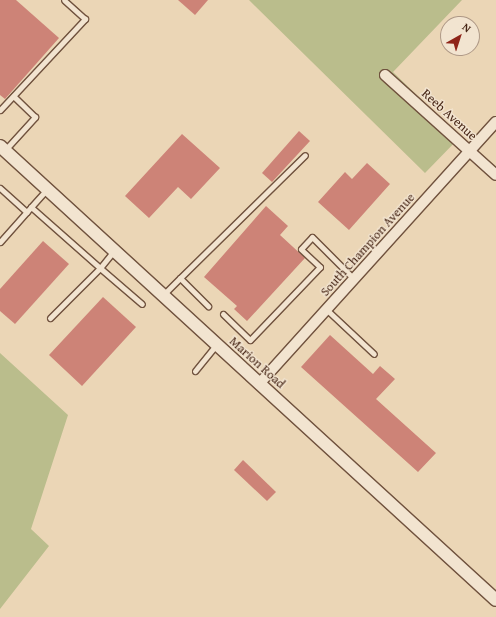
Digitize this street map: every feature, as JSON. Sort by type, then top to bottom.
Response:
[{"type":"street","name":"Reeb Avenue","points":[[385,75],[496,176]]},
{"type":"street","name":"South Champion Avenue","points":[[259,384],[496,122]]},
{"type":"street","name":"Marion Road","points":[[2,148],[496,600]]},
{"type":"lane","points":[[0,110],[86,19],[64,0]]},
{"type":"lane","points":[[2,148],[35,117],[13,96]]},
{"type":"lane","points":[[162,296],[305,154]]},
{"type":"lane","points":[[0,188],[27,212]]},
{"type":"lane","points":[[0,242],[47,189]]},
{"type":"lane","points":[[32,207],[142,304]]},
{"type":"lane","points":[[223,314],[250,340],[320,267],[301,249],[312,237],[354,279]]},
{"type":"lane","points":[[50,318],[100,268],[114,251]]},
{"type":"lane","points":[[180,278],[208,306]]},
{"type":"lane","points":[[327,310],[374,354]]},
{"type":"lane","points":[[195,371],[216,345]]},
{"type":"green space","points":[[249,0],[462,0],[447,16],[440,16],[440,23],[393,72],[460,137],[425,173]]},
{"type":"green space","points":[[0,353],[68,415],[31,529],[49,546],[0,609]]},
{"type":"building","points":[[0,0],[16,0],[59,38],[5,99],[0,95]]},
{"type":"building","points":[[178,0],[208,0],[195,15]]},
{"type":"building","points":[[299,131],[310,141],[272,182],[262,173]]},
{"type":"building","points":[[182,134],[220,168],[191,199],[178,187],[149,218],[125,196]]},
{"type":"building","points":[[367,163],[390,184],[349,230],[318,202],[345,172],[352,179]]},
{"type":"building","points":[[266,206],[288,226],[280,235],[305,258],[247,321],[234,309],[237,306],[204,277]]},
{"type":"building","points":[[43,241],[69,264],[15,324],[0,311],[0,289]]},
{"type":"building","points":[[103,297],[136,327],[82,386],[49,355]]},
{"type":"building","points":[[330,335],[373,374],[380,366],[395,379],[376,399],[436,453],[418,472],[301,367]]},
{"type":"building","points":[[243,460],[276,492],[267,501],[234,470]]}]
